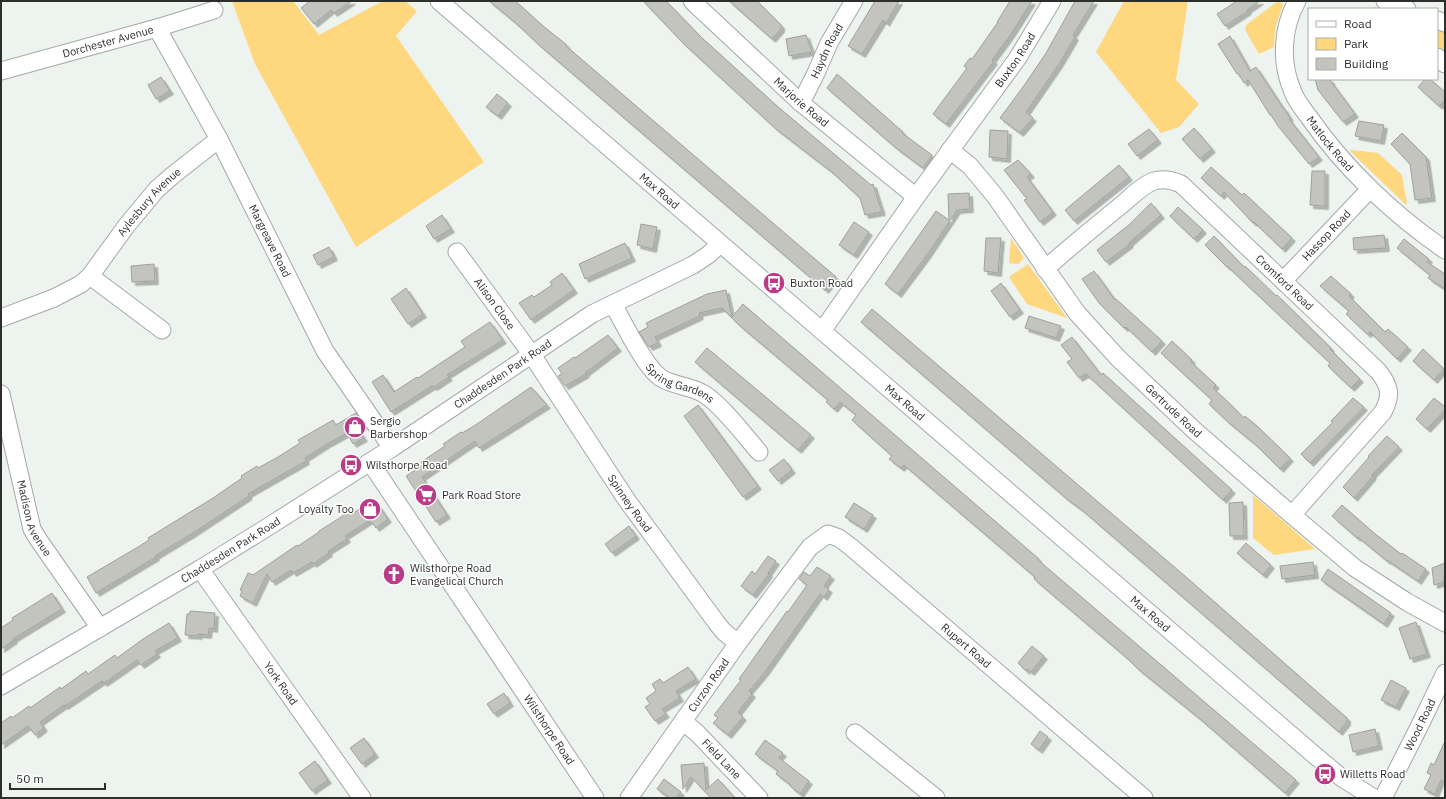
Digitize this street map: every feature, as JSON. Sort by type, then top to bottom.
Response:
[{"type":"street","name":"Max Road","points":[[439,1],[1312,753],[1342,778],[1374,798]]},
{"type":"street","name":"Marjorie Road","points":[[692,1],[801,103],[916,197]]},
{"type":"street","name":"Haydn Road","points":[[801,103],[829,43],[854,1]]},
{"type":"street","name":"Buxton Road","points":[[822,331],[916,197],[1017,59],[1052,1]]},
{"type":"street","name":"Matlock Road","points":[[1297,1],[1290,15],[1284,45],[1287,75],[1293,93],[1320,133],[1370,189],[1416,228],[1445,250]]},
{"type":"street","points":[[1377,1],[1385,8]]},
{"type":"street","points":[[1386,1],[1404,8]]},
{"type":"street","name":"Dorchester Avenue","points":[[1,71],[157,28],[214,10]]},
{"type":"street","name":"Margreave Road","points":[[157,28],[219,139],[325,350],[392,448]]},
{"type":"street","name":"Aylesbury Avenue","points":[[1,318],[69,291],[81,284],[90,276],[127,225],[157,189],[219,139]]},
{"type":"street","name":"Gertrude Road","points":[[950,150],[970,166],[995,196],[1076,313],[1118,358],[1194,430],[1355,568],[1407,602],[1445,623]]},
{"type":"street","name":"Cromford Road","points":[[1045,269],[1090,230],[1147,185],[1153,181],[1166,179],[1181,184],[1378,371],[1389,389],[1387,404],[1383,412],[1292,515]]},
{"type":"street","name":"Hassop Road","points":[[1283,281],[1370,189]]},
{"type":"street","name":"Chaddesden Park Road","points":[[1,686],[200,569],[370,462],[592,314],[693,265],[708,256],[720,244]]},
{"type":"street","name":"Alison Close","points":[[457,252],[532,355]]},
{"type":"street","points":[[90,276],[162,330]]},
{"type":"street","name":"Spring Gardens","points":[[613,304],[650,366],[661,378],[695,389],[705,394],[728,416],[759,452]]},
{"type":"street","name":"Spinney Road","points":[[532,355],[626,499],[720,627],[738,643]]},
{"type":"street","name":"Madison Avenue","points":[[1,394],[32,529],[100,628]]},
{"type":"street","name":"Wilsthorpe Road","points":[[370,462],[595,798]]},
{"type":"street","name":"Rupert Road","points":[[790,573],[810,547],[828,534],[839,538],[1144,798]]},
{"type":"street","name":"York Road","points":[[200,569],[362,798]]},
{"type":"street","name":"Curzon Road","points":[[629,798],[738,643],[790,573]]},
{"type":"street","name":"Wood Road","points":[[1383,798],[1444,676]]},
{"type":"street","name":"Field Lane","points":[[683,721],[698,734],[759,798]]},
{"type":"street","points":[[855,733],[936,798]]},
{"type":"green space","points":[[232,1],[293,1],[319,35],[383,1],[405,1],[417,11],[396,36],[484,162],[356,247],[255,64]]},
{"type":"green space","points":[[1124,1],[1188,1],[1176,80],[1199,104],[1179,127],[1161,133],[1096,52]]},
{"type":"green space","points":[[1278,1],[1283,4],[1275,29],[1274,47],[1259,54],[1245,30],[1246,25]]},
{"type":"green space","points":[[1438,24],[1445,27],[1445,59],[1438,50]]},
{"type":"green space","points":[[1350,151],[1378,153],[1402,175],[1407,204],[1406,205]]},
{"type":"green space","points":[[1011,238],[1024,258],[1018,264],[1009,263]]},
{"type":"green space","points":[[1028,264],[1067,318],[1027,304],[1009,277]]},
{"type":"green space","points":[[1253,495],[1315,549],[1274,555],[1253,538]]},
{"type":"building","points":[[310,1],[352,1],[334,13],[331,10],[314,24],[301,8]]},
{"type":"building","points":[[489,1],[515,1],[836,277],[825,290]]},
{"type":"building","points":[[643,1],[666,1],[701,37],[777,106],[871,185],[873,184],[882,212],[865,215],[860,198],[832,172],[776,129],[684,44]]},
{"type":"building","points":[[729,1],[757,1],[781,25],[781,29],[772,39]]},
{"type":"building","points":[[875,1],[899,1],[886,23],[883,20],[862,54],[848,46]]},
{"type":"building","points":[[1010,1],[1032,1],[992,60],[994,61],[946,124],[933,114],[967,68],[964,66],[970,58],[972,59],[998,22]]},
{"type":"building","points":[[1075,1],[1094,1],[1073,35],[1075,37],[1059,64],[1026,112],[1033,118],[1020,133],[1000,118],[1046,53]]},
{"type":"building","points":[[1237,1],[1260,1],[1225,26],[1217,14]]},
{"type":"building","points":[[806,35],[812,52],[789,56],[786,39]]},
{"type":"building","points":[[1230,36],[1250,71],[1256,67],[1284,108],[1290,118],[1289,119],[1319,157],[1309,164],[1270,115],[1248,80],[1244,83],[1238,73],[1237,74],[1218,44]]},
{"type":"building","points":[[837,74],[903,132],[902,133],[932,155],[923,168],[895,147],[827,88]]},
{"type":"building","points":[[161,77],[170,91],[156,99],[148,85]]},
{"type":"building","points":[[1315,80],[1330,80],[1355,114],[1343,122],[1318,90]]},
{"type":"building","points":[[1424,80],[1431,80],[1445,92],[1445,100],[1439,106],[1418,87]]},
{"type":"building","points":[[497,94],[508,103],[498,116],[486,107]]},
{"type":"building","points":[[1359,121],[1384,125],[1381,141],[1355,136]]},
{"type":"building","points":[[1194,128],[1212,149],[1200,159],[1182,139]]},
{"type":"building","points":[[1149,129],[1158,140],[1137,156],[1128,144]]},
{"type":"building","points":[[990,130],[1008,131],[1007,159],[989,157]]},
{"type":"building","points":[[1402,133],[1426,157],[1432,198],[1415,200],[1410,164],[1391,144]]},
{"type":"building","points":[[1018,160],[1031,174],[1027,177],[1053,212],[1040,222],[1024,200],[1027,199],[1004,170]]},
{"type":"building","points":[[1119,165],[1129,177],[1074,221],[1065,210]]},
{"type":"building","points":[[1211,167],[1242,195],[1244,193],[1292,238],[1282,249],[1254,222],[1253,223],[1224,192],[1221,196],[1201,178]]},
{"type":"building","points":[[1312,171],[1325,171],[1325,206],[1310,205]]},
{"type":"building","points":[[969,193],[970,209],[957,210],[927,255],[898,294],[885,284],[936,211],[949,220],[948,194]]},
{"type":"building","points":[[1151,203],[1161,215],[1129,243],[1130,244],[1106,262],[1097,250],[1130,224]]},
{"type":"building","points":[[1178,207],[1203,230],[1194,239],[1170,216]]},
{"type":"building","points":[[442,215],[451,229],[434,239],[426,226]]},
{"type":"building","points":[[854,222],[869,232],[854,255],[839,245]]},
{"type":"building","points":[[641,224],[657,227],[653,249],[637,245]]},
{"type":"building","points":[[1384,235],[1386,248],[1354,250],[1353,238]]},
{"type":"building","points":[[1214,236],[1244,267],[1245,266],[1276,296],[1277,295],[1360,379],[1351,388],[1328,366],[1330,363],[1205,245]]},
{"type":"building","points":[[986,238],[1001,238],[998,273],[984,271]]},
{"type":"building","points":[[1404,239],[1429,259],[1427,262],[1445,274],[1445,289],[1428,278],[1430,275],[1397,248]]},
{"type":"building","points":[[625,243],[632,258],[585,279],[579,264]]},
{"type":"building","points":[[329,247],[334,257],[318,265],[313,255]]},
{"type":"building","points":[[154,264],[155,281],[132,282],[131,266]]},
{"type":"building","points":[[1094,271],[1115,300],[1116,299],[1162,341],[1152,352],[1126,327],[1124,328],[1099,303],[1082,279]]},
{"type":"building","points":[[562,273],[574,290],[531,320],[519,303],[532,295],[534,297],[552,285],[550,282]]},
{"type":"building","points":[[1331,276],[1351,294],[1349,296],[1385,332],[1388,329],[1408,347],[1397,359],[1370,332],[1367,334],[1346,314],[1349,311],[1320,286]]},
{"type":"building","points":[[1001,283],[1020,310],[1010,317],[991,291]]},
{"type":"building","points":[[406,288],[423,314],[408,324],[391,299]]},
{"type":"building","points":[[726,290],[732,317],[743,304],[1039,559],[1038,560],[1296,780],[1285,793],[1199,718],[1138,669],[1034,579],[1035,577],[904,465],[901,468],[889,459],[892,456],[852,420],[856,415],[840,402],[834,409],[826,402],[828,400],[739,325],[722,308],[699,313],[700,316],[655,337],[658,343],[649,347],[639,332],[648,327],[646,323],[707,294]]},
{"type":"building","points":[[872,309],[1186,577],[1347,718],[1347,722],[1339,732],[861,322]]},
{"type":"building","points":[[1029,316],[1061,326],[1056,338],[1025,328]]},
{"type":"building","points":[[490,322],[503,340],[447,375],[449,377],[434,387],[432,386],[391,412],[372,382],[383,375],[394,392],[465,347],[461,341]]},
{"type":"building","points":[[608,335],[618,348],[585,373],[586,374],[565,386],[558,376],[562,374],[558,368]]},
{"type":"building","points":[[1072,337],[1101,375],[1103,373],[1232,490],[1223,500],[1086,374],[1079,378],[1067,362],[1072,359],[1061,345]]},
{"type":"building","points":[[1172,341],[1192,360],[1191,362],[1216,385],[1213,388],[1244,418],[1245,416],[1257,426],[1290,458],[1280,469],[1256,445],[1209,404],[1212,400],[1161,353]]},
{"type":"building","points":[[707,348],[811,435],[798,450],[695,362]]},
{"type":"building","points":[[1423,349],[1444,369],[1434,380],[1413,361]]},
{"type":"building","points":[[531,387],[547,405],[479,448],[475,441],[422,477],[447,515],[436,522],[406,476],[423,465],[421,462],[445,446],[443,444],[461,432],[462,433],[474,426]]},
{"type":"building","points":[[1353,398],[1364,407],[1310,463],[1301,454],[1333,422],[1331,421]]},
{"type":"building","points":[[1434,398],[1445,407],[1445,410],[1427,429],[1416,419]]},
{"type":"building","points":[[698,405],[758,486],[743,497],[684,416]]},
{"type":"building","points":[[356,413],[364,425],[358,429],[364,438],[353,444],[347,433],[327,444],[305,458],[306,461],[248,494],[249,496],[193,533],[96,593],[87,577],[149,540],[148,538],[213,498],[242,478],[241,476],[257,466],[258,468],[278,457],[300,443],[298,440],[333,420],[336,425]]},
{"type":"building","points":[[1387,436],[1399,447],[1372,475],[1373,476],[1354,498],[1343,487],[1369,457],[1368,456]]},
{"type":"building","points":[[784,459],[792,470],[778,481],[769,470]]},
{"type":"building","points":[[374,499],[388,519],[376,528],[370,520],[345,536],[347,539],[328,551],[329,553],[313,564],[312,562],[293,573],[291,570],[272,582],[267,574],[253,603],[240,596],[242,591],[240,590],[248,573],[253,575],[353,509],[355,512]]},
{"type":"building","points":[[1243,502],[1244,536],[1230,536],[1229,503]]},
{"type":"building","points":[[854,503],[873,515],[864,529],[845,517]]},
{"type":"building","points":[[1342,505],[1401,554],[1402,553],[1426,569],[1418,581],[1387,561],[1332,516]]},
{"type":"building","points":[[629,526],[636,536],[612,553],[605,544]]},
{"type":"building","points":[[1246,543],[1271,565],[1263,575],[1237,553]]},
{"type":"building","points":[[768,556],[776,561],[768,573],[769,574],[753,595],[741,586],[752,571],[755,574]]},
{"type":"building","points":[[1313,562],[1315,575],[1282,579],[1280,566]]},
{"type":"building","points":[[1445,563],[1444,582],[1434,585],[1432,568]]},
{"type":"building","points":[[817,567],[831,576],[824,586],[829,589],[824,597],[820,594],[765,672],[749,691],[752,694],[738,712],[743,717],[728,735],[713,723],[718,718],[714,715],[741,680],[739,679],[807,585],[799,579],[804,572],[810,576]]},
{"type":"building","points":[[1328,569],[1391,613],[1384,624],[1321,580]]},
{"type":"building","points":[[52,593],[62,609],[13,639],[14,640],[1,649],[1,628],[13,620],[12,618]]},
{"type":"building","points":[[190,611],[215,613],[214,629],[209,628],[208,635],[185,635],[187,614],[190,614]]},
{"type":"building","points":[[1416,622],[1427,654],[1410,659],[1399,628]]},
{"type":"building","points":[[169,623],[178,638],[155,651],[157,654],[141,665],[137,660],[104,683],[102,681],[65,706],[64,705],[40,722],[44,728],[35,735],[28,726],[1,745],[1,723],[11,716],[12,718],[29,706],[30,708],[60,687],[61,689],[86,671],[88,674],[115,655],[117,658],[143,639]]},
{"type":"building","points":[[1032,646],[1044,656],[1031,672],[1027,669],[1026,671],[1018,663]]},
{"type":"building","points":[[688,667],[696,679],[676,691],[680,698],[662,709],[666,714],[655,721],[645,707],[650,704],[646,698],[656,691],[652,684],[660,679],[663,683]]},
{"type":"building","points":[[1391,680],[1406,688],[1396,707],[1381,700]]},
{"type":"building","points":[[504,693],[510,703],[494,714],[487,704]]},
{"type":"building","points":[[1375,729],[1379,746],[1353,752],[1349,735]]},
{"type":"building","points":[[1040,731],[1048,737],[1039,750],[1031,744]]},
{"type":"building","points":[[364,738],[375,754],[362,764],[350,748]]},
{"type":"building","points":[[765,740],[783,753],[779,758],[809,781],[800,794],[776,774],[778,771],[755,754]]},
{"type":"building","points":[[1445,741],[1445,782],[1441,780],[1435,794],[1424,789],[1431,775],[1427,773],[1431,763],[1434,765]]},
{"type":"building","points":[[315,761],[328,780],[312,791],[299,773]]},
{"type":"building","points":[[704,763],[706,790],[718,779],[735,798],[711,798],[691,777],[683,789],[681,765]]},
{"type":"building","points":[[664,779],[681,792],[676,798],[670,798],[657,789]]},
{"type":"place","name":"Buxton Road","points":[[774,283]]},
{"type":"place","name":"Sergio Barbershop","points":[[355,427]]},
{"type":"place","name":"Wilsthorpe Road","points":[[351,465]]},
{"type":"place","name":"Park Road Store","points":[[426,495]]},
{"type":"place","name":"Loyalty Too","points":[[370,509]]},
{"type":"place","name":"Wilsthorpe Road Evangelical Church","points":[[394,574]]},
{"type":"place","name":"Willetts Road","points":[[1325,774]]}]
